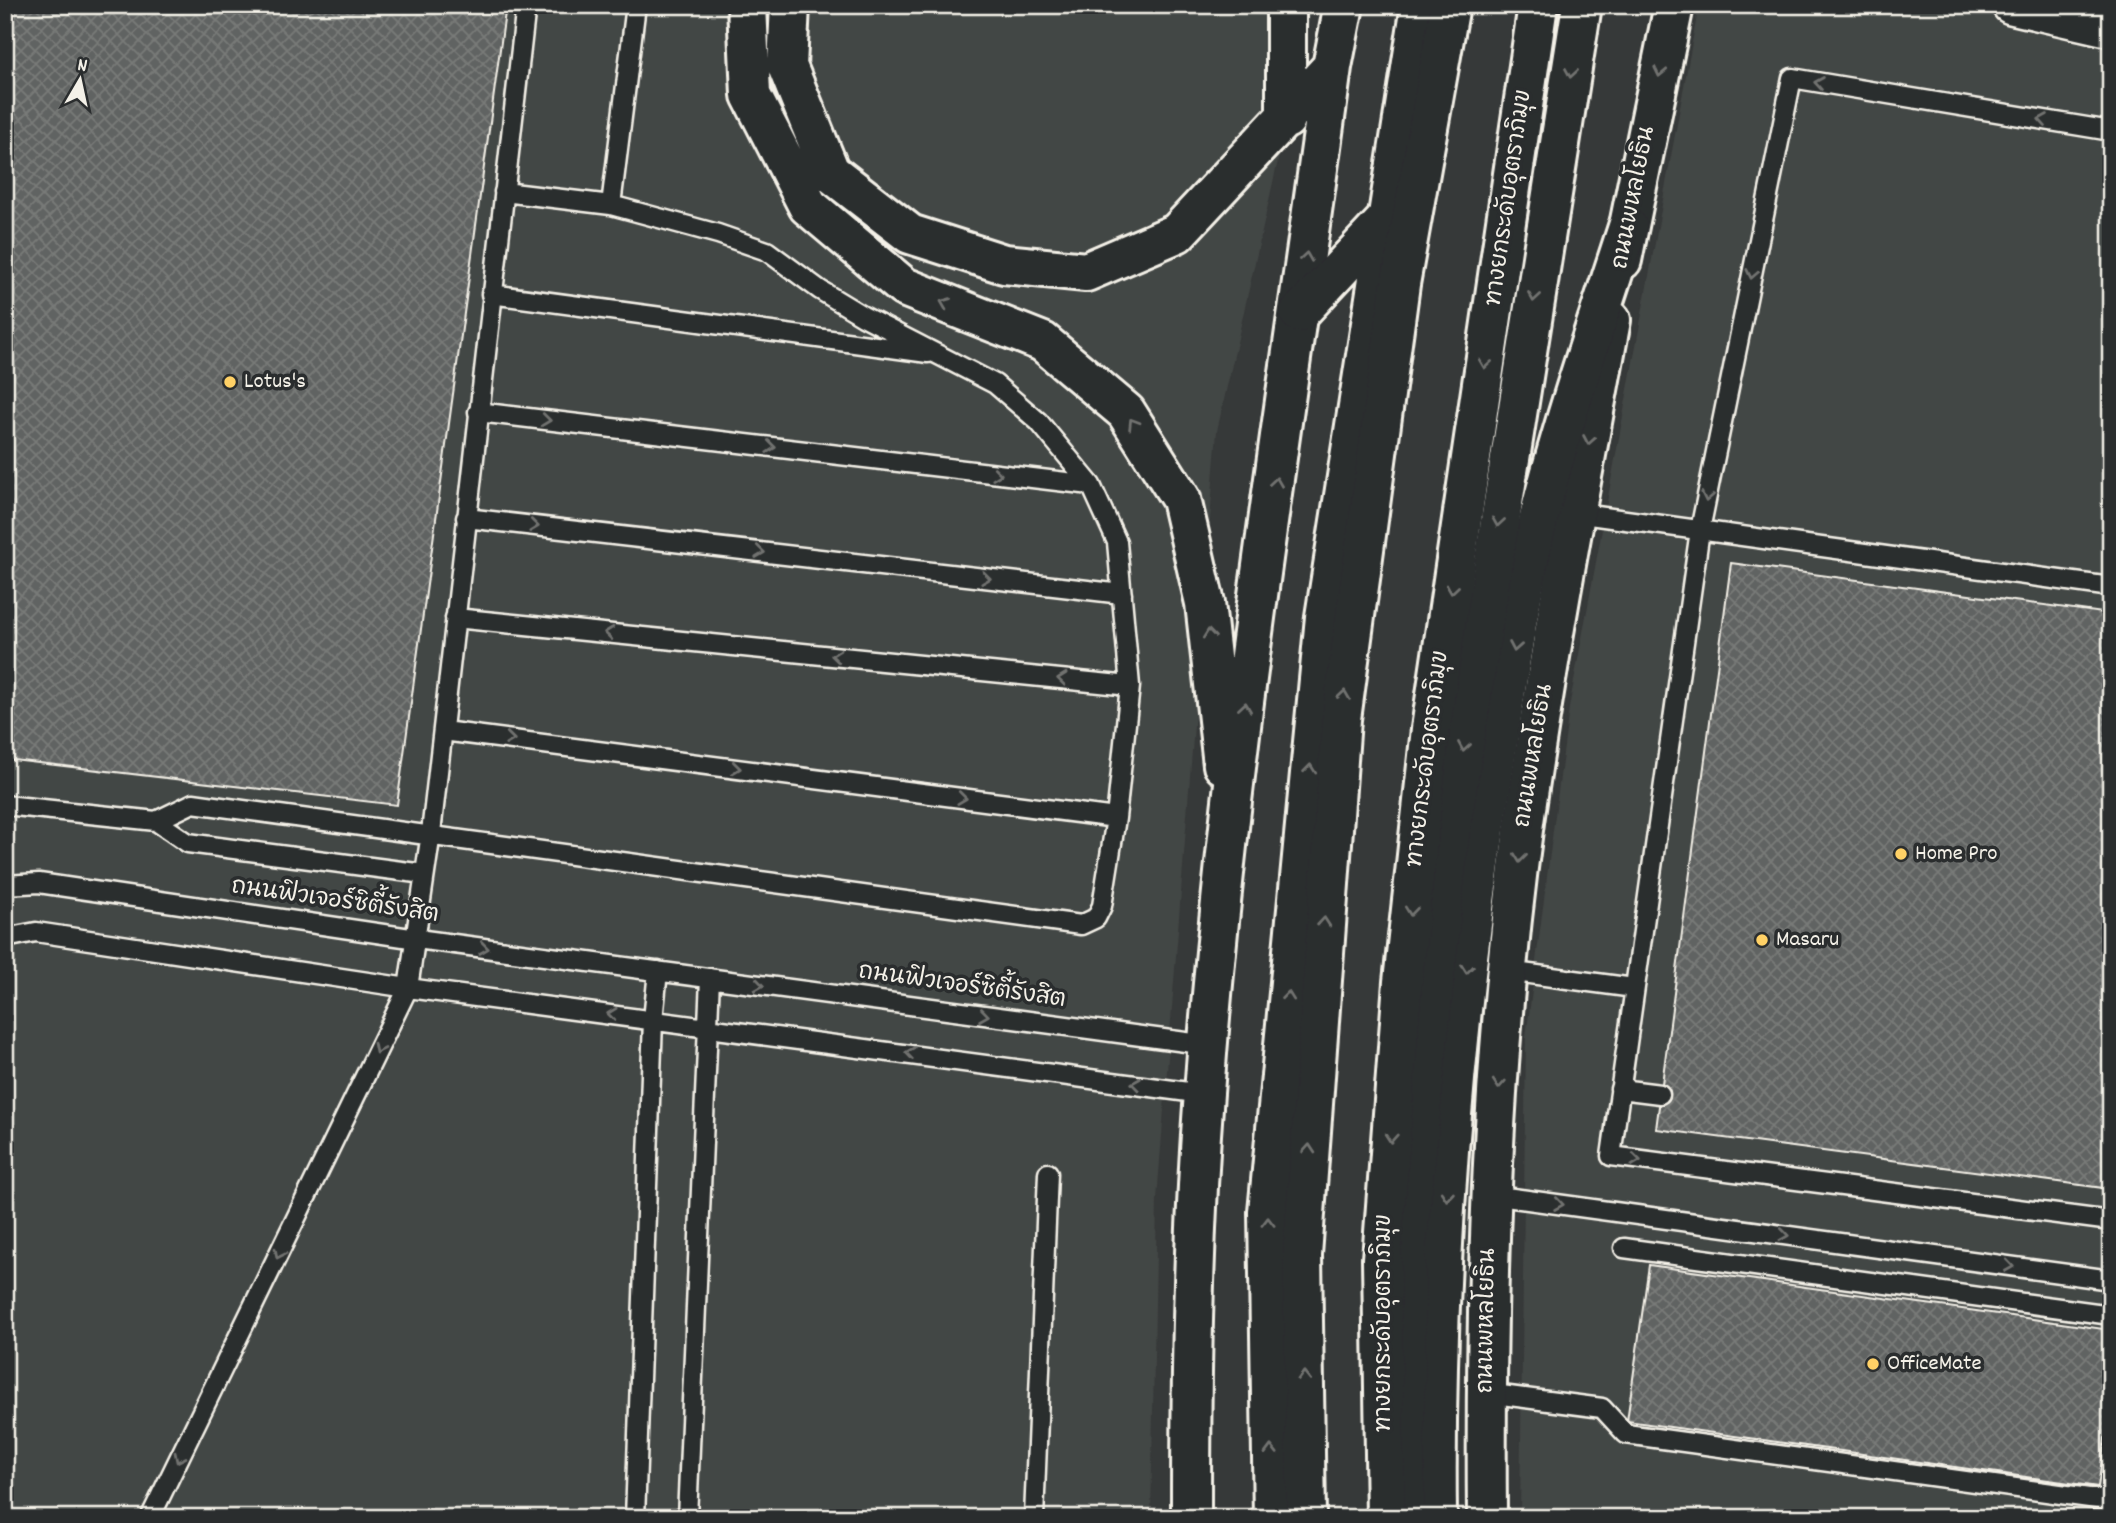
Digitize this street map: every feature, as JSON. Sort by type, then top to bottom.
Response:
[{"type":"main road","points":[[747,5],[751,95],[807,206],[904,287],[1043,342],[1126,412],[1181,499],[1205,603],[1229,824]]},
{"type":"main road","points":[[790,5],[787,66],[830,172],[910,234],[1004,264],[1086,272],[1177,233],[1332,67]]},
{"type":"main road","points":[[1286,5],[1286,119]]},
{"type":"main road","points":[[1191,1518],[1191,1365],[1203,1094],[1229,824],[1332,67],[1344,5]]},
{"type":"main road","points":[[1273,1518],[1268,1212],[1325,617],[1421,5]]},
{"type":"main road","points":[[1306,1518],[1302,1255],[1341,719],[1400,284],[1450,5]]},
{"type":"main road","name":"ทางยกระดับอุตราภิมุข","points":[[1386,1518],[1382,1259],[1403,982],[1431,729],[1538,5]]},
{"type":"main road","points":[[1405,1518],[1407,1249],[1450,837],[1582,5]]},
{"type":"main road","name":"ถนนพหลโยธิน","points":[[1488,1518],[1486,1393],[1491,1195],[1507,971],[1524,822],[1575,513],[1628,227],[1674,5]]},
{"type":"main road","points":[[1299,313],[1388,219]]},
{"type":"main road","points":[[1437,1518],[1436,1445],[1444,1222],[1459,1043],[1478,869],[1500,731],[1543,499],[1628,227]]},
{"type":"street","points":[[2011,5],[2111,27]]},
{"type":"lane","points":[[150,1518],[408,988],[431,833],[526,5]]},
{"type":"lane","points":[[611,205],[636,5]]},
{"type":"lane","points":[[2111,131],[1792,78],[1700,530],[1611,1156],[2111,1221]]},
{"type":"lane","points":[[156,821],[193,803],[431,833],[1081,925],[1096,918],[1102,906],[1116,818],[1130,686],[1118,542],[1091,485],[1039,422],[995,384],[944,355],[863,316],[767,251],[611,205],[504,192]]},
{"type":"lane","points":[[491,294],[944,355]]},
{"type":"lane","points":[[478,412],[1091,485]]},
{"type":"lane","points":[[1575,513],[2111,587]]},
{"type":"lane","points":[[466,518],[1122,594]]},
{"type":"lane","points":[[455,618],[1130,686]]},
{"type":"lane","points":[[443,731],[1116,818]]},
{"type":"lane","points":[[5,805],[156,821],[188,844],[424,874]]},
{"type":"lane","name":"ถนนฟิวเจอร์ซิตี้รังสิต","points":[[5,886],[39,884],[417,939],[1208,1045]]},
{"type":"lane","points":[[5,938],[36,932],[408,988],[1203,1094]]},
{"type":"lane","points":[[635,1518],[653,1020],[658,971]]},
{"type":"lane","points":[[1507,971],[1634,988]]},
{"type":"lane","points":[[687,1518],[710,978]]},
{"type":"lane","points":[[1620,1089],[1660,1094]]},
{"type":"lane","points":[[1034,1518],[1048,1173]]},
{"type":"lane","points":[[1491,1195],[2111,1280]]},
{"type":"lane","points":[[1624,1248],[2111,1315]]},
{"type":"lane","points":[[1486,1393],[1602,1408],[1626,1434],[2111,1501]]},
{"type":"shaded area","points":[[5,5],[1313,5],[1217,431],[1157,1199],[1151,1518],[5,1518]]},
{"type":"shaded area","points":[[1699,5],[2111,5],[2111,1518],[1520,1518],[1526,1037],[1569,708]]},
{"type":"building","name":"Lotus's","points":[[5,5],[506,5],[397,805],[5,759]]},
{"type":"building","name":"Home Pro","points":[[1731,563],[2111,614],[2111,1189],[1656,1129]]},
{"type":"building","name":"OfficeMate","points":[[1649,1265],[2111,1330],[2111,1397],[2098,1487],[1627,1421]]},
{"type":"place","name":"Lotus's","points":[[230,382]]},
{"type":"place","name":"Home Pro","points":[[1901,854]]},
{"type":"place","name":"Masaru","points":[[1762,940]]},
{"type":"place","name":"OfficeMate","points":[[1873,1364]]}]
